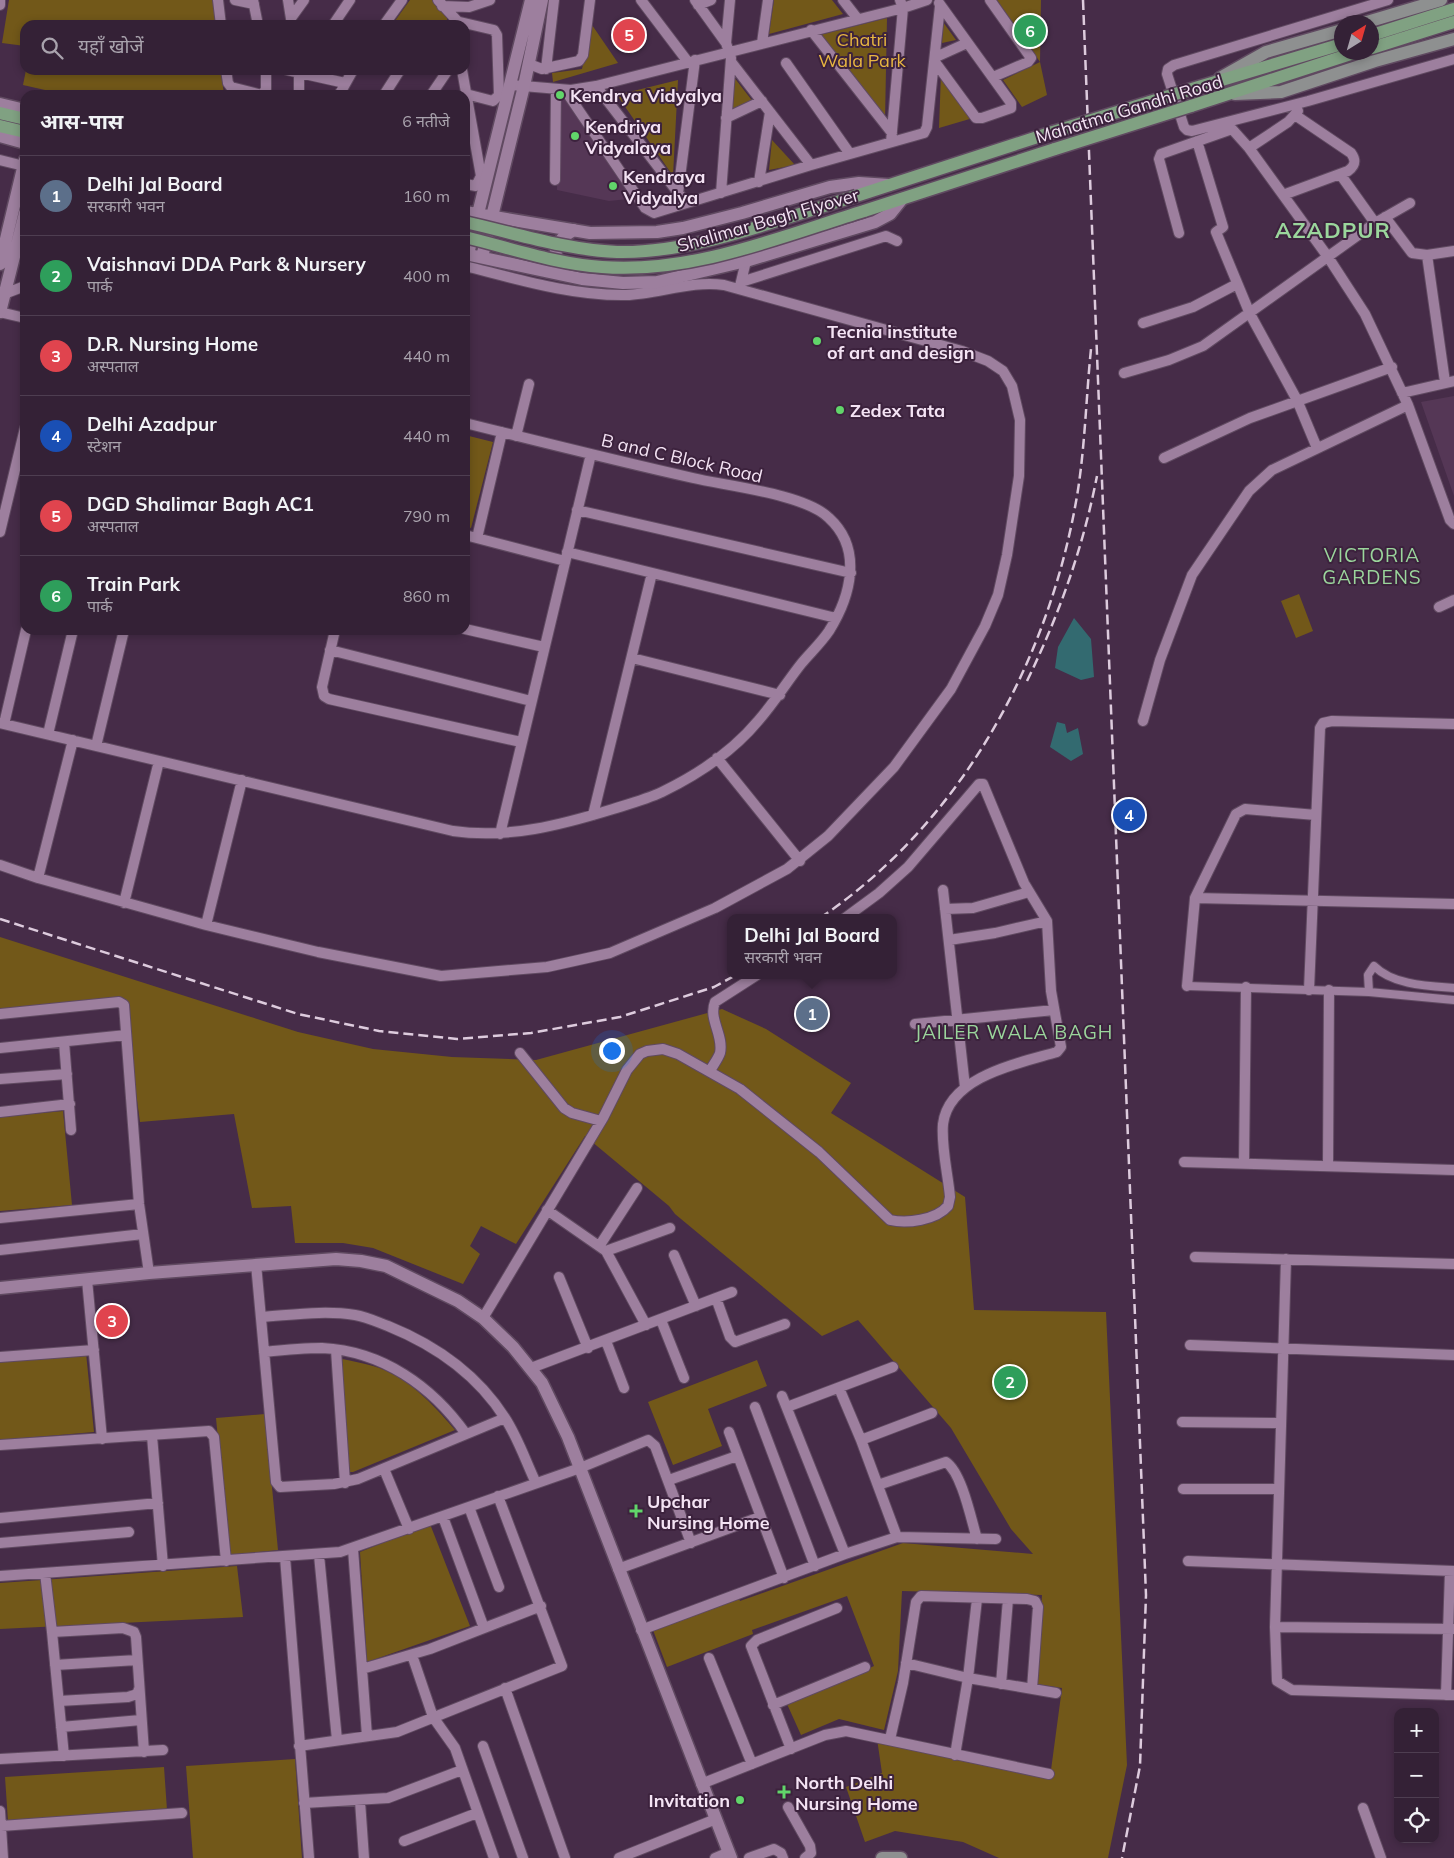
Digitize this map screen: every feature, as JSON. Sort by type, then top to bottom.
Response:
[{"type":"main road","points":[[1379,18],[1441,0]]},
{"type":"main road","points":[[1379,33],[1454,9]]},
{"type":"main road","points":[[1379,46],[1454,22]]},
{"type":"main road","name":"Mahatma Gandhi Road","points":[[895,185],[1185,90],[1212,83],[1266,52],[1334,32]]},
{"type":"main road","name":"Mahatma Gandhi Road","points":[[902,199],[1221,95],[1281,92],[1375,60],[1454,38]]},
{"type":"main road","points":[[1212,83],[1334,46]]},
{"type":"main road","points":[[1221,95],[1334,59]]},
{"type":"main road","points":[[0,113],[20,118]]},
{"type":"main road","points":[[0,126],[20,131]]},
{"type":"main road","name":"Shalimar Bagh Flyover","points":[[470,223],[591,249],[635,252],[690,245],[895,185]]},
{"type":"main road","name":"Shalimar Bagh Flyover","points":[[470,238],[586,266],[647,267],[698,261],[902,199]]},
{"type":"main road","points":[[882,1858],[901,1858]]},
{"type":"street","points":[[0,0],[0,5]]},
{"type":"street","points":[[218,0],[220,20]]},
{"type":"street","points":[[234,0],[254,2],[257,20]]},
{"type":"street","points":[[288,0],[292,20]]},
{"type":"street","points":[[293,20],[304,0]]},
{"type":"street","points":[[336,20],[350,0]]},
{"type":"street","points":[[388,20],[402,0]]},
{"type":"street","points":[[440,3],[469,7],[490,0]]},
{"type":"street","points":[[482,258],[492,218],[518,86],[531,0]]},
{"type":"street","points":[[470,244],[518,86],[529,64],[542,0]]},
{"type":"street","points":[[546,69],[554,0]]},
{"type":"street","points":[[529,64],[546,69],[576,63],[581,59],[590,0]]},
{"type":"street","points":[[641,0],[691,61],[678,193]]},
{"type":"street","points":[[711,0],[697,2],[728,47]]},
{"type":"street","points":[[720,193],[732,63],[728,47],[730,0]]},
{"type":"street","points":[[762,43],[768,0]]},
{"type":"street","points":[[843,0],[857,18]]},
{"type":"street","points":[[518,86],[560,90],[596,86],[691,61],[728,47],[762,43],[857,18],[901,4],[928,0]]},
{"type":"street","points":[[990,0],[1032,58],[1028,62],[993,76]]},
{"type":"street","points":[[1388,0],[1174,65],[1168,69],[1167,74],[1174,100],[1187,130],[1308,101],[1454,59]]},
{"type":"street","points":[[440,3],[457,20]]},
{"type":"street","points":[[560,90],[648,211],[654,214],[850,154],[891,138],[920,135],[926,130],[936,60],[939,3]]},
{"type":"street","points":[[936,60],[979,118],[1009,110],[1012,106],[993,76],[939,3]]},
{"type":"street","points":[[891,138],[901,4]]},
{"type":"street","points":[[470,25],[494,30],[497,35],[499,95],[493,101],[470,95]]},
{"type":"street","points":[[811,30],[891,138]]},
{"type":"street","points":[[936,60],[967,43]]},
{"type":"street","points":[[732,63],[811,165]]},
{"type":"street","points":[[786,63],[850,154]]},
{"type":"street","points":[[227,75],[231,88],[240,90]]},
{"type":"street","points":[[265,90],[266,75]]},
{"type":"street","points":[[299,90],[300,75]]},
{"type":"street","points":[[315,75],[344,83]]},
{"type":"street","points":[[340,90],[350,75]]},
{"type":"street","points":[[387,90],[397,75]]},
{"type":"street","points":[[436,90],[445,75]]},
{"type":"street","points":[[463,75],[465,90]]},
{"type":"street","points":[[596,86],[686,203]]},
{"type":"street","points":[[555,180],[560,90]]},
{"type":"street","points":[[726,118],[762,101]]},
{"type":"street","points":[[1249,148],[1295,115],[1308,101]]},
{"type":"street","points":[[0,104],[20,109]]},
{"type":"street","points":[[759,182],[770,112]]},
{"type":"street","points":[[1283,195],[1348,171],[1355,163],[1355,158],[1351,153],[1295,115]]},
{"type":"street","points":[[470,116],[481,176],[476,186],[470,185]]},
{"type":"street","points":[[1179,234],[1159,160],[1161,154],[1232,129],[1249,148],[1356,297],[1392,367],[1450,520],[1454,524]]},
{"type":"street","points":[[0,136],[20,142]]},
{"type":"street","points":[[1196,141],[1223,227],[1216,232],[1250,314],[1298,400],[1317,448]]},
{"type":"street","points":[[0,160],[20,162]]},
{"type":"street","points":[[1340,174],[1375,223]]},
{"type":"street","points":[[0,264],[20,180]]},
{"type":"street","points":[[470,213],[574,230],[626,234],[683,228],[830,187],[859,183],[895,185]]},
{"type":"street","points":[[470,259],[562,289],[609,288],[657,282],[746,261],[885,218],[902,199]]},
{"type":"street","points":[[1124,373],[1190,352],[1250,314],[1375,223],[1410,203]]},
{"type":"street","points":[[1385,217],[1408,250],[1417,254],[1427,255],[1454,251]]},
{"type":"street","points":[[571,277],[561,269],[555,255],[559,240],[574,230]]},
{"type":"street","points":[[20,232],[0,312],[20,317]]},
{"type":"street","points":[[740,286],[886,236],[897,241]]},
{"type":"street","points":[[1402,393],[1449,381],[1427,255]]},
{"type":"street","points":[[0,865],[38,878],[206,926],[425,975],[441,976],[533,969],[610,953],[715,908],[800,860],[828,836],[894,767],[951,689],[985,626],[998,595],[1007,555],[1019,476],[1020,420],[1009,381],[1003,371],[988,361],[740,286],[711,284],[632,294],[571,277],[482,258],[470,258]]},
{"type":"street","points":[[740,286],[746,261]]},
{"type":"street","points":[[1143,323],[1193,308],[1237,284]]},
{"type":"street","points":[[4,294],[20,288]]},
{"type":"street","points":[[1164,458],[1229,426],[1392,367]]},
{"type":"street","points":[[516,436],[529,384]]},
{"type":"street","points":[[1143,720],[1164,650],[1197,567],[1256,482],[1272,470],[1408,405]]},
{"type":"street","name":"B and C Block Road","points":[[470,424],[783,498],[821,511],[831,519],[846,541],[850,554],[851,573]]},
{"type":"street","points":[[477,538],[502,432]]},
{"type":"street","points":[[0,532],[20,449]]},
{"type":"street","points":[[500,834],[520,742],[591,454]]},
{"type":"street","points":[[25,635],[2,724],[453,831],[476,834],[500,834],[547,827],[593,815],[659,793],[717,758],[757,723],[780,695],[836,618],[851,573],[577,510]]},
{"type":"street","points":[[470,536],[652,573],[836,618]]},
{"type":"street","points":[[593,815],[652,573]]},
{"type":"street","points":[[1439,607],[1454,600]]},
{"type":"street","points":[[470,630],[544,648]]},
{"type":"street","points":[[48,734],[72,635]]},
{"type":"street","points":[[96,746],[123,635]]},
{"type":"street","points":[[334,635],[321,691],[329,699],[520,742]]},
{"type":"street","points":[[330,650],[530,701]]},
{"type":"street","points":[[632,658],[780,695]]},
{"type":"street","points":[[1309,990],[1320,728],[1323,723],[1332,721],[1454,724]]},
{"type":"street","points":[[38,878],[72,740]]},
{"type":"street","points":[[717,758],[800,860]]},
{"type":"street","points":[[124,903],[160,761]]},
{"type":"street","points":[[206,926],[242,780]]},
{"type":"street","points":[[483,1318],[602,1121],[627,1070],[640,1054],[663,1049],[710,1071],[740,1089],[819,1152],[885,1217],[895,1221],[935,1217],[948,1206],[950,1197],[944,1121],[951,1104],[965,1087],[982,1076],[1061,1049],[1062,1043],[1054,1010],[1046,921],[1029,892],[984,786],[980,783],[908,867],[879,893],[850,914]]},
{"type":"street","points":[[1316,815],[1244,809],[1238,811],[1195,898],[1188,986],[1369,992],[1454,1000]]},
{"type":"street","points":[[943,890],[956,1020],[965,1087]]},
{"type":"street","points":[[946,909],[972,908],[1029,892]]},
{"type":"street","points":[[1195,898],[1454,904]]},
{"type":"street","points":[[949,940],[995,934],[1046,921]]},
{"type":"street","points":[[1369,992],[1368,975],[1374,966],[1393,980],[1454,988]]},
{"type":"street","points":[[710,1071],[720,1051],[719,1036],[712,1012],[715,1002],[751,979]]},
{"type":"street","points":[[1244,1164],[1246,988]]},
{"type":"street","points":[[1328,1166],[1329,990]]},
{"type":"street","points":[[0,1014],[119,1002],[125,1007],[139,1204],[149,1273]]},
{"type":"street","points":[[915,1024],[1054,1010]]},
{"type":"street","points":[[0,1048],[126,1035]]},
{"type":"street","points":[[64,1042],[71,1130]]},
{"type":"street","points":[[520,1053],[564,1108],[572,1113],[602,1121]]},
{"type":"street","points":[[0,1079],[67,1074]]},
{"type":"street","points":[[0,1112],[70,1104]]},
{"type":"street","points":[[1184,1162],[1454,1170]]},
{"type":"street","points":[[603,1248],[637,1188]]},
{"type":"street","points":[[0,1218],[139,1204]]},
{"type":"street","points":[[547,1210],[603,1248],[646,1325]]},
{"type":"street","points":[[603,1248],[670,1228]]},
{"type":"street","points":[[0,1250],[144,1234]]},
{"type":"street","points":[[674,1255],[696,1306]]},
{"type":"street","points":[[1196,1257],[1454,1264]]},
{"type":"street","points":[[1188,1561],[1277,1564],[1452,1571],[1450,1695],[1292,1690],[1277,1681],[1275,1627],[1277,1564],[1281,1423],[1284,1349],[1286,1259]]},
{"type":"street","points":[[0,1288],[256,1264],[336,1260],[374,1263],[411,1277],[458,1301],[483,1318],[513,1347],[531,1368],[549,1395],[580,1468],[641,1630],[730,1855],[715,1858]]},
{"type":"street","points":[[256,1264],[278,1486],[285,1488],[345,1482],[384,1469],[505,1418]]},
{"type":"street","points":[[559,1277],[588,1348]]},
{"type":"street","points":[[88,1280],[102,1439]]},
{"type":"street","points":[[531,1368],[732,1292]]},
{"type":"street","points":[[716,1298],[730,1337],[736,1342],[785,1324]]},
{"type":"street","points":[[261,1317],[326,1312],[355,1315],[411,1335],[434,1347],[457,1364],[483,1390],[505,1418],[536,1483]]},
{"type":"street","points":[[661,1320],[684,1378]]},
{"type":"street","points":[[606,1341],[624,1388]]},
{"type":"street","points":[[1190,1345],[1454,1355]]},
{"type":"street","points":[[264,1352],[301,1349],[336,1350],[362,1355],[407,1374],[453,1417],[466,1434]]},
{"type":"street","points":[[0,1357],[94,1350]]},
{"type":"street","points":[[336,1350],[345,1482]]},
{"type":"street","points":[[787,1407],[894,1367]]},
{"type":"street","points":[[839,1388],[862,1440],[897,1537]]},
{"type":"street","points":[[782,1396],[845,1554]]},
{"type":"street","points":[[755,1407],[815,1566]]},
{"type":"street","points":[[862,1440],[932,1413]]},
{"type":"street","points":[[1182,1422],[1281,1423]]},
{"type":"street","points":[[0,1445],[152,1436],[206,1430],[212,1433],[226,1561]]},
{"type":"street","points":[[729,1432],[784,1578]]},
{"type":"street","points":[[152,1436],[163,1566]]},
{"type":"street","points":[[0,1576],[285,1558],[353,1550],[498,1496],[580,1468],[648,1440],[655,1446],[691,1543]]},
{"type":"street","points":[[669,1480],[737,1456]]},
{"type":"street","points":[[878,1484],[946,1462],[951,1465],[957,1476],[977,1539]]},
{"type":"street","points":[[384,1469],[409,1529]]},
{"type":"street","points":[[1183,1488],[1279,1489]]},
{"type":"street","points":[[299,1746],[397,1732],[562,1666],[498,1496]]},
{"type":"street","points":[[0,1518],[158,1503]]},
{"type":"street","points":[[469,1507],[499,1586]]},
{"type":"street","points":[[443,1516],[484,1628]]},
{"type":"street","points":[[618,1569],[760,1517]]},
{"type":"street","points":[[0,1543],[129,1532]]},
{"type":"street","points":[[641,1630],[845,1554],[897,1537],[996,1539]]},
{"type":"street","points":[[353,1550],[367,1736]]},
{"type":"street","points":[[319,1555],[337,1740]]},
{"type":"street","points":[[285,1558],[309,1858]]},
{"type":"street","points":[[45,1573],[64,1756]]},
{"type":"street","points":[[890,1739],[918,1598],[925,1596],[1031,1599],[1038,1607],[1032,1689]]},
{"type":"street","points":[[955,1754],[968,1678],[977,1598]]},
{"type":"street","points":[[1001,1684],[1008,1599]]},
{"type":"street","points":[[362,1669],[412,1655],[540,1606]]},
{"type":"street","points":[[791,1749],[752,1652],[753,1643],[837,1608]]},
{"type":"street","points":[[1275,1627],[1451,1629]]},
{"type":"street","points":[[52,1632],[129,1630],[136,1637],[144,1752]]},
{"type":"street","points":[[412,1655],[433,1718],[455,1748],[494,1858]]},
{"type":"street","points":[[709,1658],[752,1764]]},
{"type":"street","points":[[55,1665],[137,1660]]},
{"type":"street","points":[[906,1664],[968,1678],[1056,1693]]},
{"type":"street","points":[[773,1705],[865,1667]]},
{"type":"street","points":[[505,1688],[565,1858]]},
{"type":"street","points":[[59,1701],[128,1697],[137,1694],[139,1689]]},
{"type":"street","points":[[61,1728],[141,1720]]},
{"type":"street","points":[[701,1784],[835,1732],[856,1731],[1049,1774]]},
{"type":"street","points":[[483,1746],[523,1858]]},
{"type":"street","points":[[0,1759],[163,1750]]},
{"type":"street","points":[[304,1803],[360,1801],[400,1795],[462,1770]]},
{"type":"street","points":[[360,1801],[364,1858]]},
{"type":"street","points":[[788,1807],[810,1846],[811,1852],[805,1858]]},
{"type":"street","points":[[1363,1808],[1381,1858]]},
{"type":"street","points":[[0,1811],[3,1858]]},
{"type":"street","points":[[1,1826],[182,1813]]},
{"type":"street","points":[[404,1841],[478,1813]]},
{"type":"street","points":[[619,1858],[716,1819]]},
{"type":"street","points":[[749,1858],[774,1849],[781,1853],[783,1858]]},
{"type":"shaded area","name":"Kendriya Vidyalaya","points":[[559,92],[638,198],[609,201],[557,190]]},
{"type":"shaded area","points":[[1454,396],[1454,496],[1421,402]]},
{"type":"shaded area","points":[[1074,618],[1091,639],[1094,677],[1081,680],[1055,668],[1058,647]]},
{"type":"shaded area","points":[[1057,722],[1065,724],[1067,733],[1078,728],[1083,754],[1071,761],[1050,747]]},
{"type":"green space","points":[[9,0],[213,0],[215,20],[20,20],[20,45],[2,43]]},
{"type":"green space","points":[[410,0],[433,0],[447,13],[447,20],[396,20]]},
{"type":"green space","points":[[774,0],[832,0],[843,14],[769,34]]},
{"type":"green space","points":[[997,0],[1041,0],[1040,62]]},
{"type":"green space","name":"Chatri Wala Park","points":[[887,18],[885,120],[820,35]]},
{"type":"green space","points":[[943,22],[956,40],[942,43]]},
{"type":"green space","points":[[592,25],[618,63],[553,82],[552,73],[582,69]]},
{"type":"green space","points":[[1040,62],[1047,95],[1022,107],[1003,80]]},
{"type":"green space","points":[[941,73],[973,118],[939,128]]},
{"type":"green space","points":[[25,75],[222,75],[223,90],[45,90],[23,85]]},
{"type":"green space","points":[[733,76],[754,103],[732,110]]},
{"type":"green space","points":[[678,80],[673,176],[617,95]]},
{"type":"green space","points":[[772,140],[795,165],[769,170]]},
{"type":"green space","points":[[470,436],[493,442],[470,528]]},
{"type":"green space","points":[[1299,594],[1313,631],[1296,638],[1281,601]]},
{"type":"green space","points":[[0,937],[298,1032],[373,1049],[452,1057],[536,1060],[722,1009],[766,1029],[851,1083],[831,1113],[965,1197],[974,1310],[1106,1312],[1127,1765],[1108,1858],[999,1858],[963,1842],[895,1831],[865,1842],[846,1787],[882,1773],[876,1732],[1051,1770],[1062,1688],[1036,1684],[1042,1595],[902,1591],[898,1671],[884,1730],[839,1719],[801,1735],[787,1704],[874,1666],[847,1596],[752,1630],[753,1634],[667,1667],[653,1630],[738,1597],[740,1601],[903,1543],[1033,1554],[1011,1529],[951,1428],[858,1320],[822,1336],[675,1214],[669,1206],[585,1136],[516,1244],[481,1226],[470,1246],[480,1254],[463,1284],[373,1248],[343,1243],[295,1243],[291,1206],[252,1208],[234,1114],[140,1122],[124,1005],[0,1012]]},
{"type":"green space","points":[[63,1111],[72,1205],[0,1211],[0,1117]]},
{"type":"green space","points":[[86,1353],[94,1432],[0,1440],[0,1361]]},
{"type":"green space","points":[[342,1359],[373,1366],[397,1377],[438,1410],[455,1430],[353,1472],[348,1472]]},
{"type":"green space","points":[[757,1360],[767,1386],[708,1409],[722,1446],[673,1465],[648,1402]]},
{"type":"green space","points":[[265,1414],[278,1550],[229,1555],[216,1418]]},
{"type":"green space","points":[[430,1524],[470,1626],[367,1662],[360,1552]]},
{"type":"green space","points":[[237,1566],[243,1617],[0,1629],[0,1583]]},
{"type":"green space","points":[[295,1759],[302,1858],[193,1858],[186,1766]]},
{"type":"green space","points":[[164,1767],[167,1810],[8,1821],[5,1777]]},
{"type":"railway","points":[[1083,0],[1146,1595],[1140,1766],[1122,1858]]},
{"type":"railway","points":[[825,914],[870,879],[916,835],[956,786],[991,733],[1021,677],[1045,618],[1064,558],[1080,478],[1091,349]]},
{"type":"railway","points":[[1027,681],[1069,581],[1085,529],[1097,476]]},
{"type":"railway","points":[[0,919],[298,1014],[379,1031],[457,1039],[531,1033],[620,1017],[714,987],[729,979]]},
{"type":"place","name":"Train Park","points":[[1030,31]]},
{"type":"place","name":"DGD Shalimar Bagh AC1","points":[[629,35]]},
{"type":"place","name":"Kendrya Vidyalya","points":[[560,95]]},
{"type":"place","name":"Kendriya Vidyalaya","points":[[575,136]]},
{"type":"place","name":"Kendraya Vidyalya","points":[[613,186]]},
{"type":"place","name":"Tecnia institute of art and design","points":[[817,341]]},
{"type":"place","name":"Zedex Tata","points":[[840,410]]},
{"type":"place","name":"Delhi Azadpur","points":[[1129,815]]},
{"type":"place","name":"Delhi Jal Board","points":[[812,1014]]},
{"type":"place","name":"D.R. Nursing Home","points":[[112,1321]]},
{"type":"place","name":"Vaishnavi DDA Park & Nursery","points":[[1010,1382]]},
{"type":"place","name":"Upchar Nursing Home","points":[[636,1511]]},
{"type":"place","name":"North Delhi Nursing Home","points":[[784,1792]]},
{"type":"place","name":"Invitation","points":[[740,1800]]},
{"type":"district","name":"AZADPUR","points":[[1333,230]]},
{"type":"district","name":"VICTORIA GARDENS","points":[[1372,566]]},
{"type":"district","name":"JAILER WALA BAGH","points":[[1014,1032]]}]
